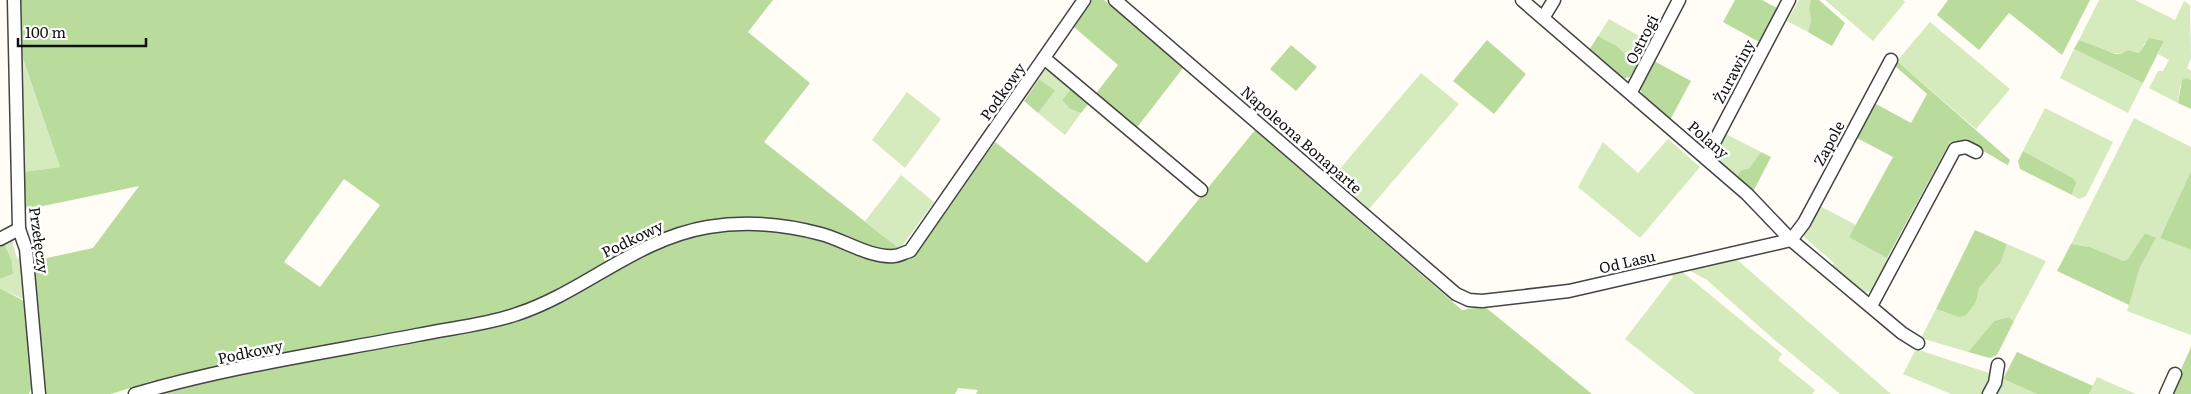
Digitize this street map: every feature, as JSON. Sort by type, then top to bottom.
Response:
[{"type":"street","name":"Przełęczy","points":[[14,0],[19,229],[26,249],[39,394]]},
{"type":"street","name":"Podkowy","points":[[135,394],[278,362],[516,315],[645,247],[669,237],[708,227],[768,224],[822,234],[878,254],[895,256],[910,251],[1084,0]]},
{"type":"street","name":"Napoleona Bonaparte","points":[[1115,0],[1456,294],[1469,300]]},
{"type":"street","name":"Polany","points":[[1522,0],[1631,92],[1747,194],[1791,240],[1902,333],[1918,343]]},
{"type":"street","points":[[1543,18],[1554,0]]},
{"type":"street","name":"Ostrogi","points":[[1631,92],[1679,0]]},
{"type":"street","name":"Żurawiny","points":[[1706,158],[1789,0]]},
{"type":"street","points":[[1044,58],[1201,190]]},
{"type":"street","name":"Zapole","points":[[1791,240],[1804,223],[1891,60]]},
{"type":"street","points":[[1871,306],[1955,149],[1966,147],[1976,152]]},
{"type":"street","points":[[0,239],[19,229]]},
{"type":"street","name":"Od Lasu","points":[[1469,300],[1482,302],[1569,291],[1791,240]]},
{"type":"street","points":[[1989,394],[1995,383],[1998,364]]},
{"type":"street","points":[[2166,394],[2175,374]]},
{"type":"green space","points":[[18,0],[773,0],[748,32],[810,83],[764,142],[900,249],[908,258],[995,142],[1147,263],[1255,130],[1462,310],[1484,306],[1592,394],[976,394],[978,390],[958,388],[955,394],[153,394],[155,380],[111,394],[43,394],[33,261],[93,248],[139,186],[24,210],[23,172],[60,167],[19,47]],"holes":[[[344,179],[380,205],[320,287],[284,262]]]},
{"type":"green space","points":[[1092,0],[1104,0],[1183,68],[1135,130],[1094,96],[1118,65],[1074,27]]},
{"type":"green space","points":[[1735,0],[1762,0],[1779,9],[1761,43],[1723,22]]},
{"type":"green space","points":[[1799,0],[1811,0],[1809,8],[1811,20],[1808,32],[1787,21]]},
{"type":"green space","points":[[1811,0],[1819,0],[1845,23],[1832,46],[1808,32],[1811,20],[1809,8]]},
{"type":"green space","points":[[1825,0],[1903,0],[1905,2],[1873,41]]},
{"type":"green space","points":[[1948,0],[2090,0],[2062,55],[2009,13],[1979,50],[1937,15]]},
{"type":"green space","points":[[2099,0],[2135,0],[2175,20],[2184,1],[2190,5],[2191,58],[2187,68],[2191,71],[2191,80],[2186,78],[2180,86],[2178,103],[2149,88],[2158,71],[2163,71],[2169,60],[2158,54],[2164,41],[2145,43],[2139,53],[2127,50],[2121,54],[2107,52],[2079,40]]},
{"type":"green space","points":[[1609,19],[1650,42],[1637,65],[1627,55],[1598,36]]},
{"type":"green space","points":[[1930,22],[2010,89],[1976,129],[1897,61]]},
{"type":"green space","points":[[1598,36],[1616,46],[1637,65],[1630,77],[1622,79],[1589,50]]},
{"type":"green space","points":[[2149,38],[2164,41],[2143,83],[2074,49],[2079,40],[2115,54],[2121,54],[2127,50],[2139,53]]},
{"type":"green space","points":[[1487,40],[1526,74],[1494,114],[1453,81]]},
{"type":"green space","points":[[1291,45],[1317,67],[1296,91],[1270,69]]},
{"type":"green space","points":[[19,47],[60,167],[23,172]]},
{"type":"green space","points":[[2074,49],[2143,83],[2128,113],[2060,78]]},
{"type":"green space","points":[[1654,61],[1691,81],[1670,120],[1642,95],[1640,86]]},
{"type":"green space","points":[[1897,61],[2010,160],[2008,165],[1972,145],[1950,142],[1887,258],[1849,237],[1893,157],[1855,137],[1874,103],[1911,123],[1927,94],[1894,65]]},
{"type":"green space","points":[[1044,70],[1049,70],[1071,89],[1062,100],[1070,109],[1081,113],[1065,135],[1038,113],[1054,92],[1039,79]]},
{"type":"green space","points":[[1421,73],[1459,104],[1369,209],[1333,177]]},
{"type":"green space","points":[[2186,78],[2191,80],[2191,109],[2178,103],[2182,80]]},
{"type":"green space","points":[[1039,79],[1055,91],[1038,113],[1024,101]]},
{"type":"green space","points":[[1071,89],[1089,103],[1081,113],[1070,109],[1062,100]]},
{"type":"green space","points":[[907,92],[941,119],[905,168],[872,140]]},
{"type":"green space","points":[[2045,108],[2113,142],[2086,196],[2079,199],[2072,195],[2075,187],[2073,178],[2023,151]]},
{"type":"green space","points":[[2134,118],[2191,147],[2191,171],[2160,238],[2191,250],[2191,335],[2127,311],[2140,267],[2155,238],[2145,233],[2128,260],[2124,261],[2090,247],[2071,244]]},
{"type":"green space","points":[[1726,134],[1761,152],[1749,170],[1737,178],[1718,162],[1716,152]]},
{"type":"green space","points":[[1668,139],[1700,167],[1640,238],[1578,187],[1603,142],[1638,173]]},
{"type":"green space","points":[[2023,151],[2073,178],[2076,183],[2072,195],[2020,169],[2018,161]]},
{"type":"green space","points":[[1761,152],[1771,157],[1753,192],[1737,178],[1741,171],[1749,169]]},
{"type":"green space","points":[[2191,171],[2191,250],[2160,238]]},
{"type":"green space","points":[[901,175],[934,202],[900,249],[865,221]]},
{"type":"green space","points":[[1818,205],[1856,225],[1850,237],[1890,259],[1875,289],[1864,293],[1858,292],[1830,268],[1834,263],[1804,237],[1805,229]]},
{"type":"green space","points":[[1975,230],[2007,244],[2001,262],[1979,288],[1976,302],[1966,315],[1958,317],[1936,309]]},
{"type":"green space","points":[[2145,233],[2156,238],[2140,267],[2129,305],[2057,271],[2071,244],[2090,247],[2124,261],[2128,259]]},
{"type":"green space","points":[[14,237],[13,244],[17,258],[24,259],[27,301],[0,288],[0,279],[13,274],[12,261],[3,241]]},
{"type":"green space","points":[[3,241],[12,261],[13,274],[0,279],[0,242]]},
{"type":"green space","points":[[2007,244],[2046,261],[2014,321],[2009,317],[1994,321],[1968,352],[1921,338],[1936,309],[1958,317],[1976,302],[1979,288],[2001,262]]},
{"type":"green space","points":[[1734,257],[1891,394],[1840,394],[1771,337],[1707,280],[1687,269]]},
{"type":"green space","points":[[1680,270],[1782,354],[1778,360],[1815,390],[1812,394],[1695,394],[1625,339],[1673,277],[1670,273]]},
{"type":"green space","points":[[0,288],[24,301],[32,385],[29,394],[0,394]]},
{"type":"green space","points":[[2009,317],[2014,321],[1997,355],[1990,358],[1968,352],[1994,321]]},
{"type":"green space","points":[[2191,347],[2191,394],[2170,394]]},
{"type":"green space","points":[[1916,349],[1989,373],[1991,377],[1982,394],[1951,394],[1903,374]]},
{"type":"green space","points":[[2017,352],[2093,386],[2089,394],[2037,394],[2003,379]]},
{"type":"green space","points":[[2097,377],[2136,394],[2089,394]]},
{"type":"green space","points":[[2003,379],[2037,394],[1996,394]]}]
